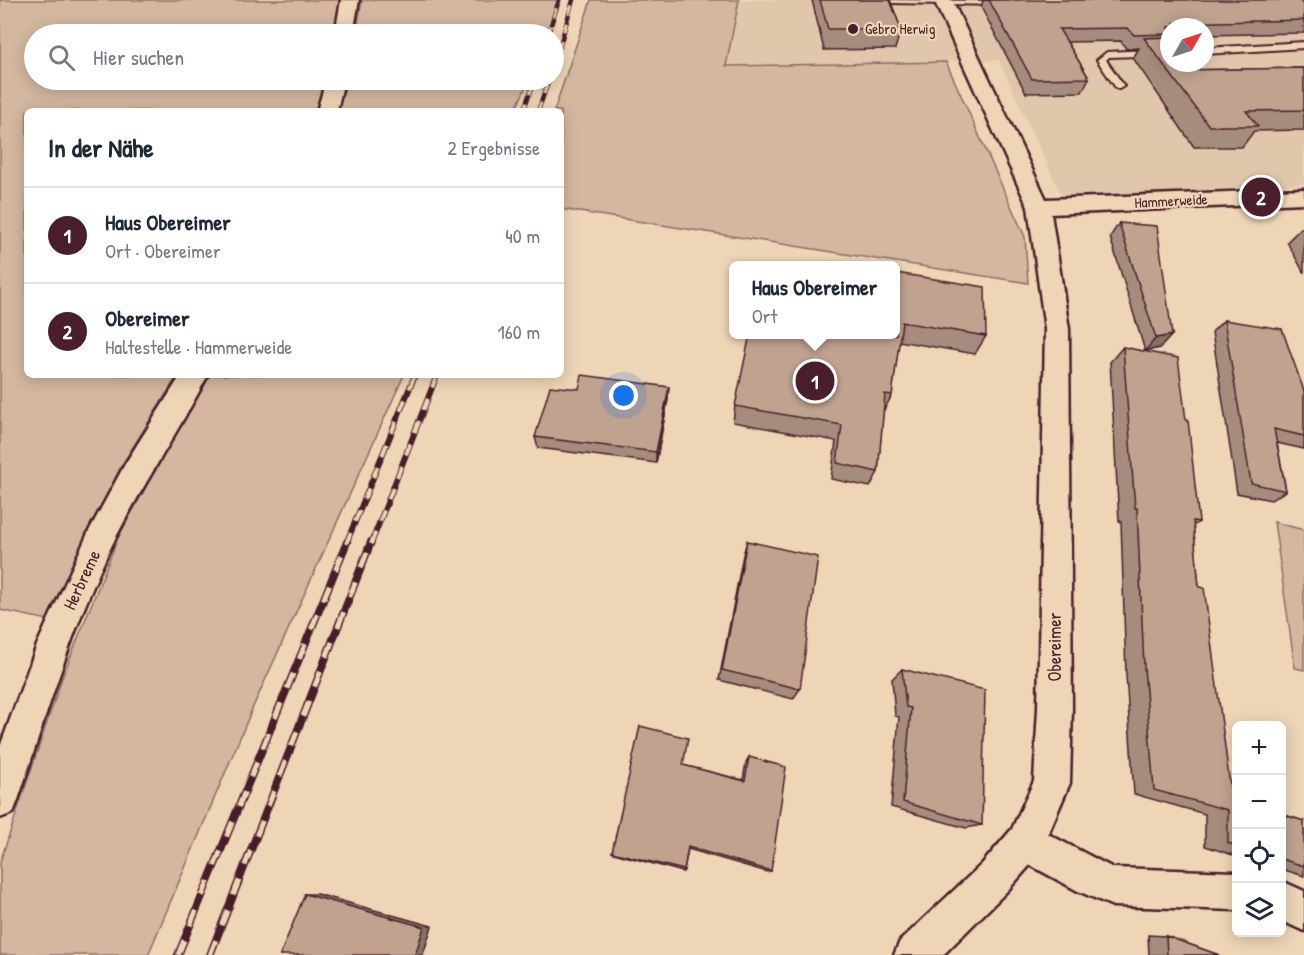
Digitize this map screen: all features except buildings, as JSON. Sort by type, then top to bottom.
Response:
[{"type":"street","points":[[346,24],[350,0]]},
{"type":"street","name":"Obereimer","points":[[914,955],[995,877],[1025,842],[1053,783],[1057,329],[1039,207],[944,1]]},
{"type":"street","points":[[328,108],[332,90]]},
{"type":"street","name":"Hammerweide","points":[[1039,207],[1304,196]]},
{"type":"street","name":"Herbreme","points":[[0,800],[53,645],[82,576],[148,447],[193,378]]},
{"type":"street","points":[[1025,842],[1091,878],[1113,887],[1138,890],[1232,891]]},
{"type":"street","points":[[1286,903],[1304,912]]},
{"type":"lane","points":[[891,1],[1007,4]]},
{"type":"lane","points":[[1214,50],[1304,45]]},
{"type":"lane","points":[[1119,86],[1101,60],[1107,55],[1160,52]]},
{"type":"shaded area","points":[[0,0],[340,0],[336,24],[24,24],[24,90],[322,90],[318,108],[24,108],[24,378],[176,378],[121,466],[48,620],[0,610]]},
{"type":"shaded area","points":[[362,0],[561,0],[553,24],[358,24]]},
{"type":"shaded area","points":[[591,0],[739,0],[726,66],[946,62],[1025,237],[1028,283],[564,209],[564,108],[555,108],[561,90],[564,90],[564,81]]},
{"type":"shaded area","points":[[739,0],[1304,0],[1304,184],[1063,199],[999,60],[726,66]]},
{"type":"shaded area","points":[[344,90],[524,90],[516,108],[339,107]]},
{"type":"shaded area","points":[[208,378],[403,378],[253,707],[148,955],[0,955],[0,862],[62,678],[118,538],[178,426]]},
{"type":"shaded area","points":[[1274,522],[1304,530],[1304,670],[1295,668]]},
{"type":"railway","points":[[551,24],[559,0]]},
{"type":"railway","points":[[564,31],[573,0]]},
{"type":"railway","points":[[524,108],[531,90]]},
{"type":"railway","points":[[539,108],[545,90]]},
{"type":"railway","points":[[346,544],[414,378]]},
{"type":"railway","points":[[371,544],[436,378]]},
{"type":"railway","points":[[178,955],[347,542]]},
{"type":"railway","points":[[210,955],[371,542]]},
{"type":"place","name":"Gebro Herwig","points":[[853,29]]},
{"type":"place","name":"Obereimer","points":[[1261,197]]},
{"type":"place","name":"Haus Obereimer","points":[[815,381]]}]
